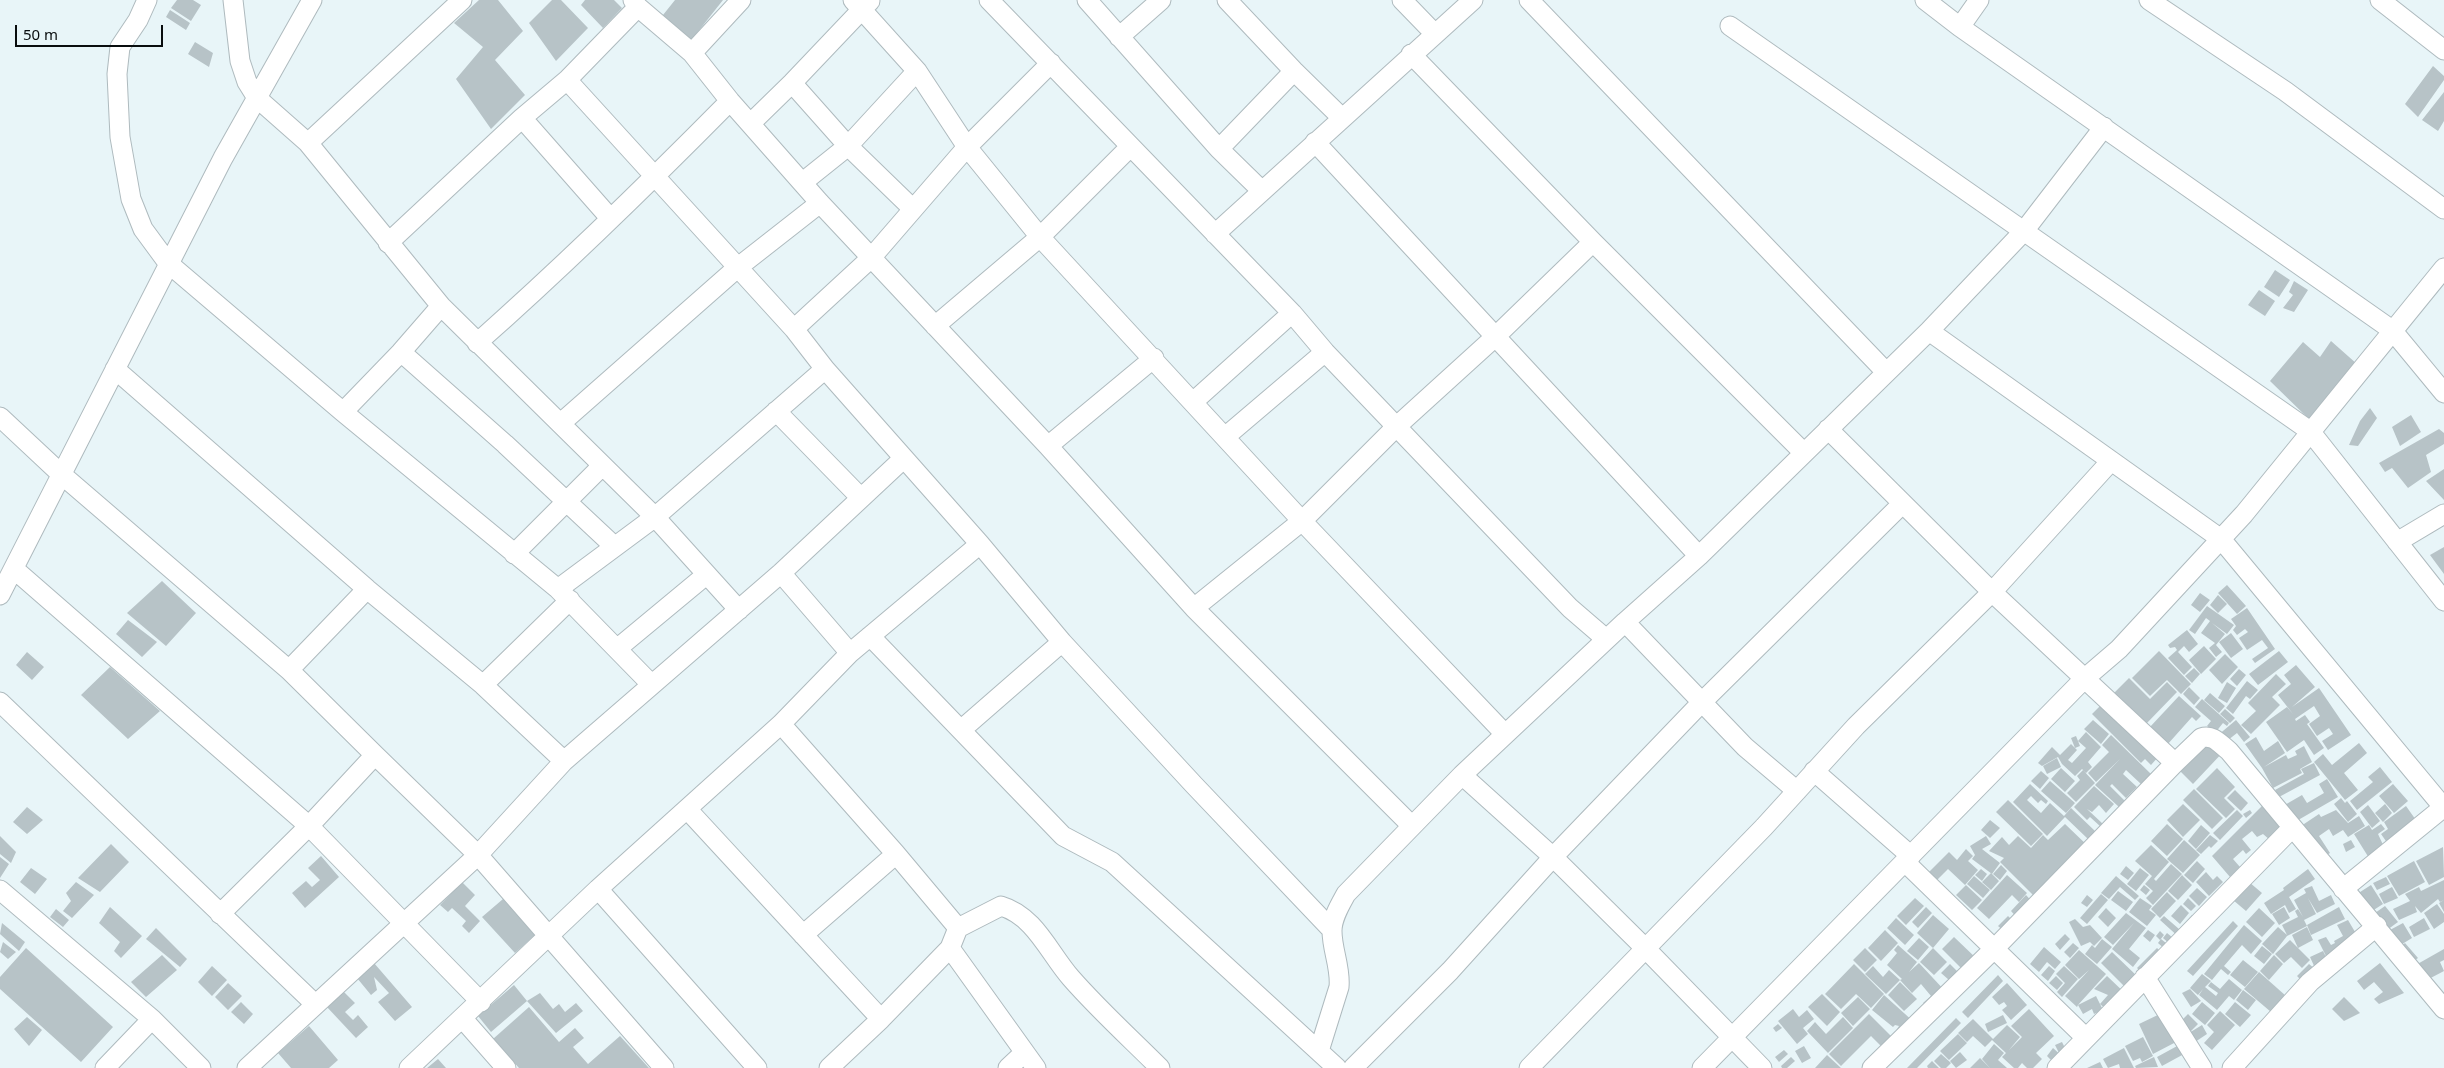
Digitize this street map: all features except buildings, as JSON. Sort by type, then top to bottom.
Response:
[{"type":"street","points":[[146,0],[138,20],[120,47],[118,59],[120,137],[131,198],[143,229],[168,262],[343,412],[564,595],[618,648],[651,684]]},
{"type":"street","points":[[233,0],[240,61],[247,82],[257,98],[308,143],[441,306],[476,343],[655,517],[739,610]]},
{"type":"street","points":[[0,594],[168,262],[312,0]]},
{"type":"street","points":[[308,143],[462,0]]},
{"type":"street","points":[[692,53],[741,0]]},
{"type":"street","points":[[989,0],[1292,313],[1326,352],[1570,608],[1606,639]]},
{"type":"street","points":[[1087,0],[1219,149],[1262,191]]},
{"type":"street","points":[[1119,37],[1160,0]]},
{"type":"street","points":[[1227,0],[1294,72],[1342,118]]},
{"type":"street","points":[[1402,0],[1435,34]]},
{"type":"street","points":[[1215,234],[1411,54],[1473,0]]},
{"type":"street","points":[[1529,0],[1886,372]]},
{"type":"street","points":[[1925,0],[1960,27],[2392,330],[2444,393]]},
{"type":"street","points":[[1960,27],[1979,0]]},
{"type":"street","points":[[2148,0],[2285,91],[2444,209]]},
{"type":"street","points":[[2380,0],[2444,50]]},
{"type":"street","points":[[751,123],[792,83],[861,3],[917,71],[967,147],[1040,237],[1154,358],[1302,521],[1505,734]]},
{"type":"street","points":[[388,243],[522,118],[567,80],[636,4],[692,53],[730,101],[820,203],[1048,446],[1194,608],[1412,826]]},
{"type":"street","points":[[1730,26],[2310,431],[2444,601]]},
{"type":"street","points":[[1411,54],[1593,242],[1804,453]]},
{"type":"street","points":[[794,328],[871,258],[967,147],[1050,63]]},
{"type":"street","points":[[803,182],[848,146],[917,71]]},
{"type":"street","points":[[1219,149],[1294,72]]},
{"type":"street","points":[[567,80],[654,178],[794,328],[825,369],[902,459],[980,544],[1062,642],[1194,786],[1332,930]]},
{"type":"street","points":[[792,83],[848,146],[913,209]]},
{"type":"street","points":[[476,343],[527,298],[654,178],[730,101]]},
{"type":"street","points":[[522,118],[610,218]]},
{"type":"street","points":[[1319,1051],[1339,987],[1340,976],[1332,930],[1336,912],[1346,894],[1462,775],[1606,639],[1699,556],[1929,331],[2024,231],[2104,127]]},
{"type":"street","points":[[1315,142],[1699,556]]},
{"type":"street","points":[[935,326],[1040,237],[1130,147]]},
{"type":"street","points":[[561,424],[737,268],[820,203]]},
{"type":"street","points":[[1194,608],[1302,521],[1397,426],[1496,337],[1593,242]]},
{"type":"street","points":[[1702,1068],[2084,679],[2119,649],[2221,539],[2444,268]]},
{"type":"street","points":[[343,412],[401,352],[441,306]]},
{"type":"street","points":[[1193,402],[1292,313]]},
{"type":"street","points":[[1929,331],[2221,539],[2444,807],[2344,889]]},
{"type":"street","points":[[401,352],[614,546]]},
{"type":"street","points":[[1225,437],[1326,352]]},
{"type":"street","points":[[1048,446],[1154,358]]},
{"type":"street","points":[[115,369],[367,589],[484,685],[564,761]]},
{"type":"street","points":[[484,685],[564,595],[614,546],[655,517],[825,369]]},
{"type":"street","points":[[776,410],[860,497]]},
{"type":"street","points":[[0,417],[61,474],[289,670],[375,754],[478,855],[664,1068]]},
{"type":"street","points":[[1828,429],[1992,592],[2175,763]]},
{"type":"street","points":[[247,1068],[478,855],[564,761],[781,573],[902,459]]},
{"type":"street","points":[[1529,1068],[1646,949],[1856,726],[1992,592],[2111,461]]},
{"type":"street","points":[[514,554],[602,466]]},
{"type":"street","points":[[1353,1068],[1450,971],[1553,857],[1702,702],[1902,504]]},
{"type":"street","points":[[2396,542],[2444,514]]},
{"type":"street","points":[[409,1068],[481,1002],[598,889],[781,724],[850,653],[980,544]]},
{"type":"street","points":[[14,569],[309,826],[481,1002]]},
{"type":"street","points":[[781,573],[850,653]]},
{"type":"street","points":[[618,648],[706,574]]},
{"type":"street","points":[[289,670],[367,589]]},
{"type":"street","points":[[1625,622],[1745,747],[1796,791]]},
{"type":"street","points":[[870,636],[1063,836],[1112,862],[1338,1068]]},
{"type":"street","points":[[961,730],[1062,642]]},
{"type":"street","points":[[0,702],[315,1004]]},
{"type":"street","points":[[781,724],[896,854],[958,928]]},
{"type":"street","points":[[1872,1068],[1995,948],[2201,738],[2213,738],[2229,751],[2444,1009]]},
{"type":"street","points":[[220,914],[309,826],[375,754]]},
{"type":"street","points":[[1814,771],[1908,859],[2086,1038]]},
{"type":"street","points":[[1462,775],[1553,857],[1762,1068]]},
{"type":"street","points":[[687,809],[881,1019]]},
{"type":"street","points":[[2056,1068],[2292,828]]},
{"type":"street","points":[[803,935],[896,854]]},
{"type":"street","points":[[598,889],[757,1068]]},
{"type":"street","points":[[0,890],[152,1019],[201,1068]]},
{"type":"street","points":[[829,1068],[881,1019],[950,948],[958,928],[1000,906],[1013,910],[1032,926],[1071,978],[1160,1068]]},
{"type":"street","points":[[2232,1068],[2310,982],[2376,926]]},
{"type":"street","points":[[950,948],[1036,1068]]},
{"type":"street","points":[[2145,977],[2202,1068]]},
{"type":"street","points":[[105,1068],[152,1019]]},
{"type":"street","points":[[463,1019],[506,1068]]},
{"type":"street","points":[[1008,1068],[1024,1053]]}]
